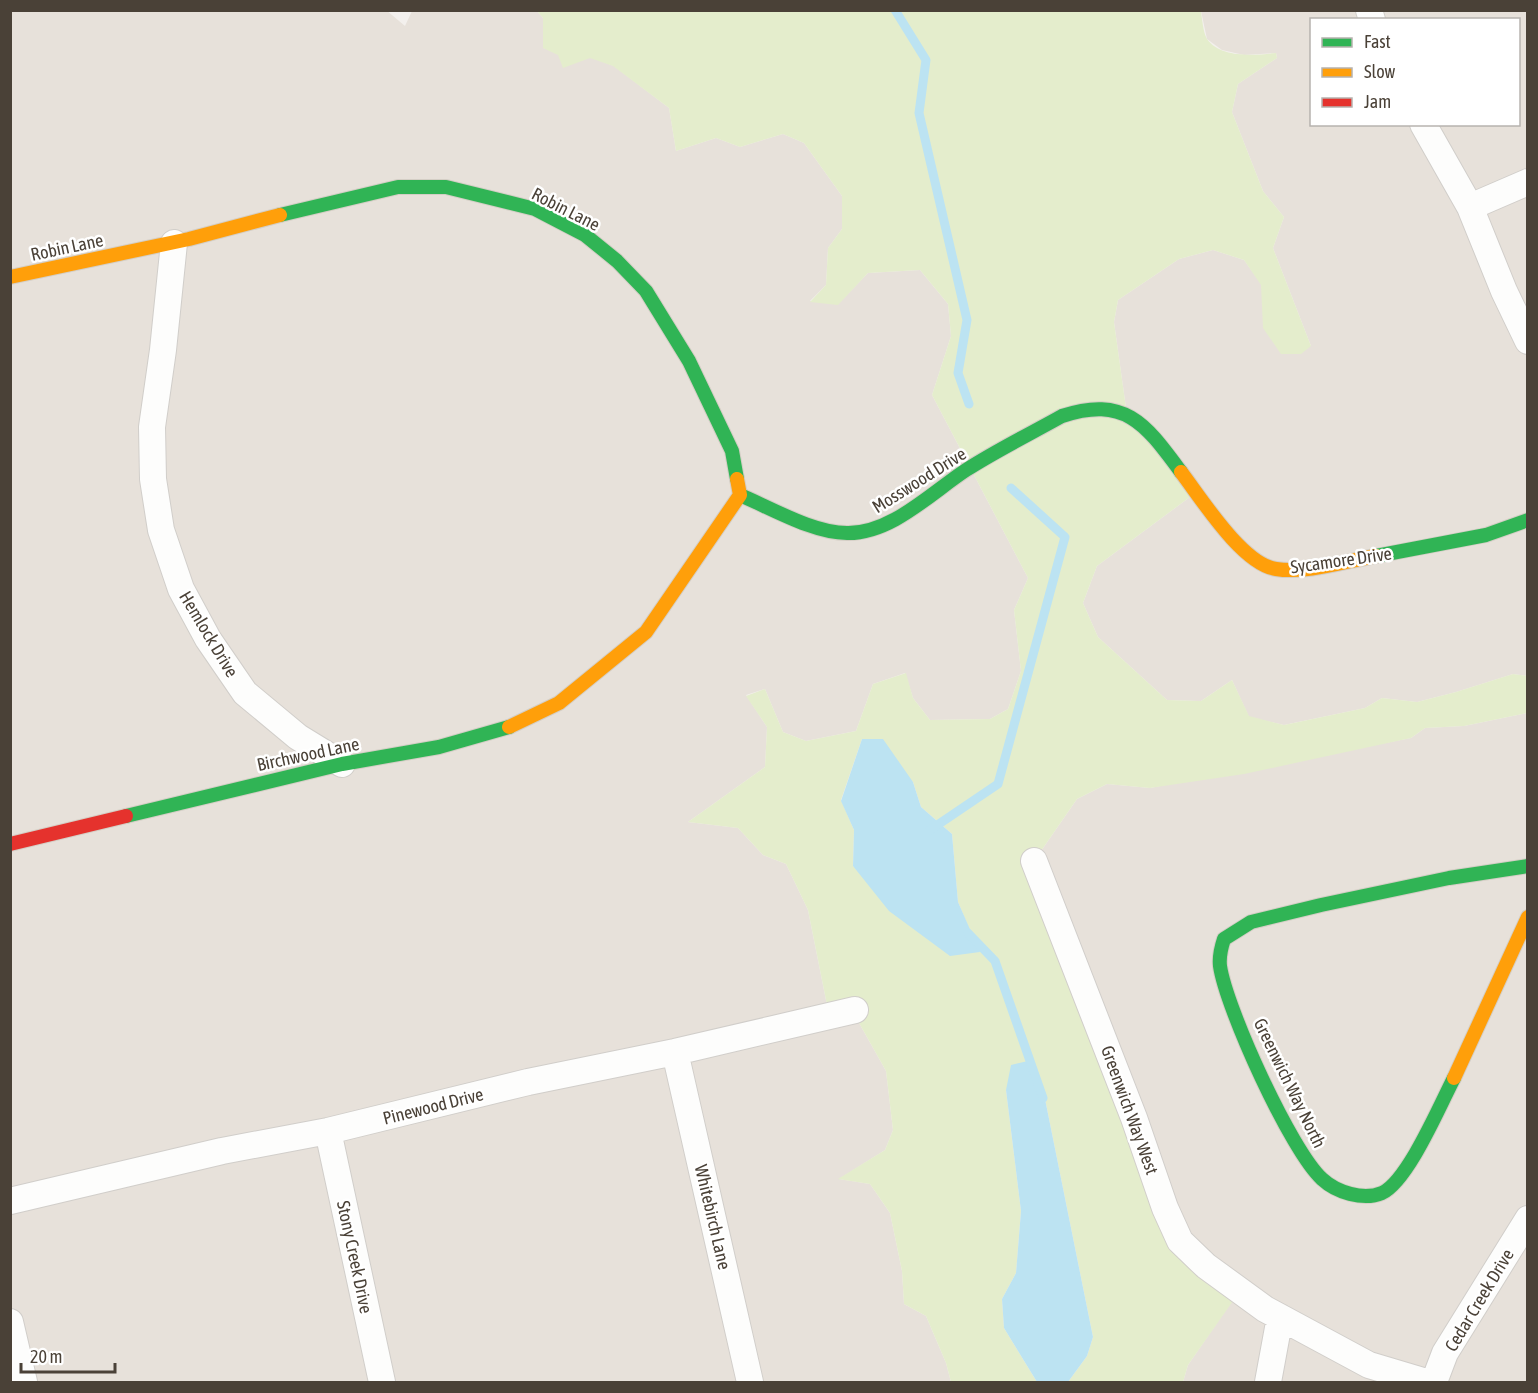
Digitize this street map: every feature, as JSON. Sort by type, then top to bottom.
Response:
[{"type":"street","points":[[1424,126],[1470,207],[1527,341]]},
{"type":"street","points":[[1470,207],[1527,182]]},
{"type":"street","name":"Robin Lane","points":[[10,277],[174,243],[337,200],[398,187],[446,187],[535,209],[585,235],[617,261],[646,291],[689,362],[732,451],[740,495]]},
{"type":"street","name":"Hemlock Drive","points":[[174,243],[152,427],[153,479],[161,530],[181,589],[208,639],[245,693],[298,737],[342,764]]},
{"type":"street","name":"Sycamore Drive","points":[[1077,411],[1100,409],[1125,413],[1153,434],[1229,535],[1251,557],[1274,569],[1301,569],[1439,545],[1486,535],[1527,520]]},
{"type":"street","name":"Mosswood Drive","points":[[740,495],[818,527],[844,533],[876,529],[887,525],[969,470],[1062,416],[1077,411]]},
{"type":"street","name":"Birchwood Lane","points":[[10,844],[342,764],[439,747],[514,726],[559,703],[646,632],[740,495]]},
{"type":"street","name":"Greenwich Way West","points":[[1034,861],[1134,1118],[1165,1208],[1180,1241],[1206,1266],[1265,1309],[1369,1365],[1426,1383]]},
{"type":"street","name":"Greenwich Way North","points":[[1527,866],[1449,878],[1321,904],[1251,922],[1224,939],[1220,952],[1220,966],[1228,996],[1254,1058],[1282,1114],[1305,1157],[1320,1178],[1354,1195],[1372,1196],[1389,1188],[1409,1162],[1459,1070],[1527,917]]},
{"type":"street","name":"Pinewood Drive","points":[[10,1201],[222,1151],[328,1131],[528,1082],[675,1052],[855,1011]]},
{"type":"street","name":"Whitebirch Lane","points":[[675,1052],[750,1383]]},
{"type":"street","name":"Stony Creek Drive","points":[[328,1131],[382,1383]]},
{"type":"street","name":"Cedar Creek Drive","points":[[1434,1383],[1445,1353],[1527,1219]]},
{"type":"street","points":[[1268,1383],[1280,1317]]},
{"type":"street","points":[[10,1322],[24,1383]]},
{"type":"shaded area","points":[[386,10],[405,26],[412,11],[537,11],[543,18],[543,48],[590,57],[614,66],[669,108],[676,151],[716,138],[740,147],[783,134],[804,143],[842,196],[842,229],[828,248],[826,285],[810,301],[838,304],[868,273],[920,270],[948,304],[951,336],[932,395],[1028,578],[1014,610],[1021,671],[1008,709],[990,719],[930,720],[913,698],[905,673],[873,684],[856,731],[806,741],[783,732],[765,689],[746,695],[767,727],[765,767],[688,822],[738,828],[763,855],[786,864],[808,910],[828,1010],[854,1014],[886,1071],[893,1130],[885,1150],[839,1179],[870,1184],[890,1213],[902,1271],[904,1304],[926,1316],[946,1363],[951,1382],[11,1382],[10,11]]},
{"type":"shaded area","points":[[1201,11],[1527,11],[1527,676],[1513,674],[1417,702],[1382,698],[1365,708],[1284,725],[1249,717],[1232,680],[1201,701],[1167,700],[1098,637],[1083,603],[1097,566],[1194,494],[1126,408],[1114,322],[1118,300],[1179,259],[1213,250],[1244,260],[1262,285],[1264,328],[1311,346],[1273,248],[1284,217],[1263,191],[1232,112],[1238,84],[1277,58],[1276,53],[1244,55],[1222,50],[1207,39]]},
{"type":"shaded area","points":[[1527,713],[1527,1382],[1183,1382],[1188,1365],[1239,1291],[1178,1241],[1036,867],[1041,851],[1077,799],[1107,784],[1150,788],[1411,738],[1425,728],[1464,726]]},
{"type":"green space","points":[[537,11],[1201,11],[1207,39],[1221,50],[1239,54],[1276,53],[1277,58],[1238,84],[1232,112],[1263,191],[1284,217],[1273,248],[1311,346],[1301,354],[1281,354],[1263,328],[1261,285],[1244,260],[1213,250],[1179,259],[1118,300],[1114,322],[1126,408],[1194,494],[1097,566],[1083,603],[1098,637],[1167,700],[1201,701],[1232,680],[1249,716],[1284,725],[1365,708],[1382,698],[1417,702],[1513,674],[1527,676],[1527,713],[1464,726],[1425,728],[1411,738],[1244,774],[1150,788],[1107,784],[1077,799],[1041,851],[1036,867],[1178,1240],[1240,1291],[1188,1365],[1183,1382],[1068,1382],[1087,1356],[1093,1337],[1045,1099],[1027,1061],[1006,1090],[1021,1211],[1016,1273],[1002,1299],[1004,1328],[1037,1382],[951,1382],[946,1363],[926,1316],[904,1304],[902,1271],[890,1213],[870,1184],[838,1179],[885,1150],[893,1130],[886,1071],[854,1014],[828,1010],[808,910],[786,864],[763,855],[738,828],[688,822],[765,767],[767,727],[746,696],[765,689],[783,732],[806,741],[856,731],[873,684],[906,673],[913,698],[930,720],[990,719],[1008,709],[1021,671],[1014,610],[1028,578],[932,395],[951,336],[948,304],[920,270],[868,273],[838,305],[810,302],[826,285],[828,248],[842,229],[842,196],[804,143],[783,134],[740,147],[716,138],[676,151],[669,108],[613,66],[590,58],[563,68],[558,55],[543,48],[543,18]],"holes":[[[862,739],[913,782],[921,807],[952,834],[958,902],[979,952],[853,866],[854,830],[841,800]]]},
{"type":"water","points":[[862,739],[883,739],[913,782],[921,807],[952,834],[958,902],[980,952],[950,956],[889,911],[853,866],[854,830],[841,801]]},
{"type":"water","points":[[1028,1061],[1045,1099],[1093,1337],[1087,1356],[1068,1382],[1037,1382],[1004,1328],[1002,1299],[1016,1273],[1021,1211],[1006,1090],[1011,1065]]},
{"type":"waterway","points":[[895,10],[926,60],[919,113],[967,320],[958,373],[969,404]]},
{"type":"waterway","points":[[930,830],[998,784],[1065,537],[1011,488]]},
{"type":"waterway","points":[[968,933],[995,961],[1043,1098]]},
{"type":"traffic: fast","points":[[280,215],[398,187],[446,187],[535,209],[585,235],[617,261],[646,291],[689,361],[732,451],[737,479]]},
{"type":"traffic: fast","points":[[740,495],[820,529],[847,533],[863,532],[895,520],[978,463],[1062,416],[1084,410],[1103,409],[1119,412],[1145,428],[1181,472]]},
{"type":"traffic: fast","points":[[1376,556],[1486,535],[1528,520]]},
{"type":"traffic: fast","points":[[126,816],[342,764],[439,747],[509,727]]},
{"type":"traffic: fast","points":[[1454,1078],[1413,1158],[1392,1186],[1382,1193],[1358,1196],[1328,1184],[1309,1164],[1294,1140],[1247,1044],[1234,1013],[1220,966],[1220,952],[1224,939],[1251,922],[1321,905],[1449,878],[1528,866]]},
{"type":"traffic: slow","points":[[10,277],[189,239],[280,215]]},
{"type":"traffic: slow","points":[[1181,472],[1236,543],[1263,564],[1276,569],[1300,570],[1376,556]]},
{"type":"traffic: slow","points":[[509,727],[559,703],[646,632],[740,495],[737,479]]},
{"type":"traffic: slow","points":[[1454,1078],[1528,917]]},
{"type":"traffic: jam","points":[[10,844],[126,816]]}]
